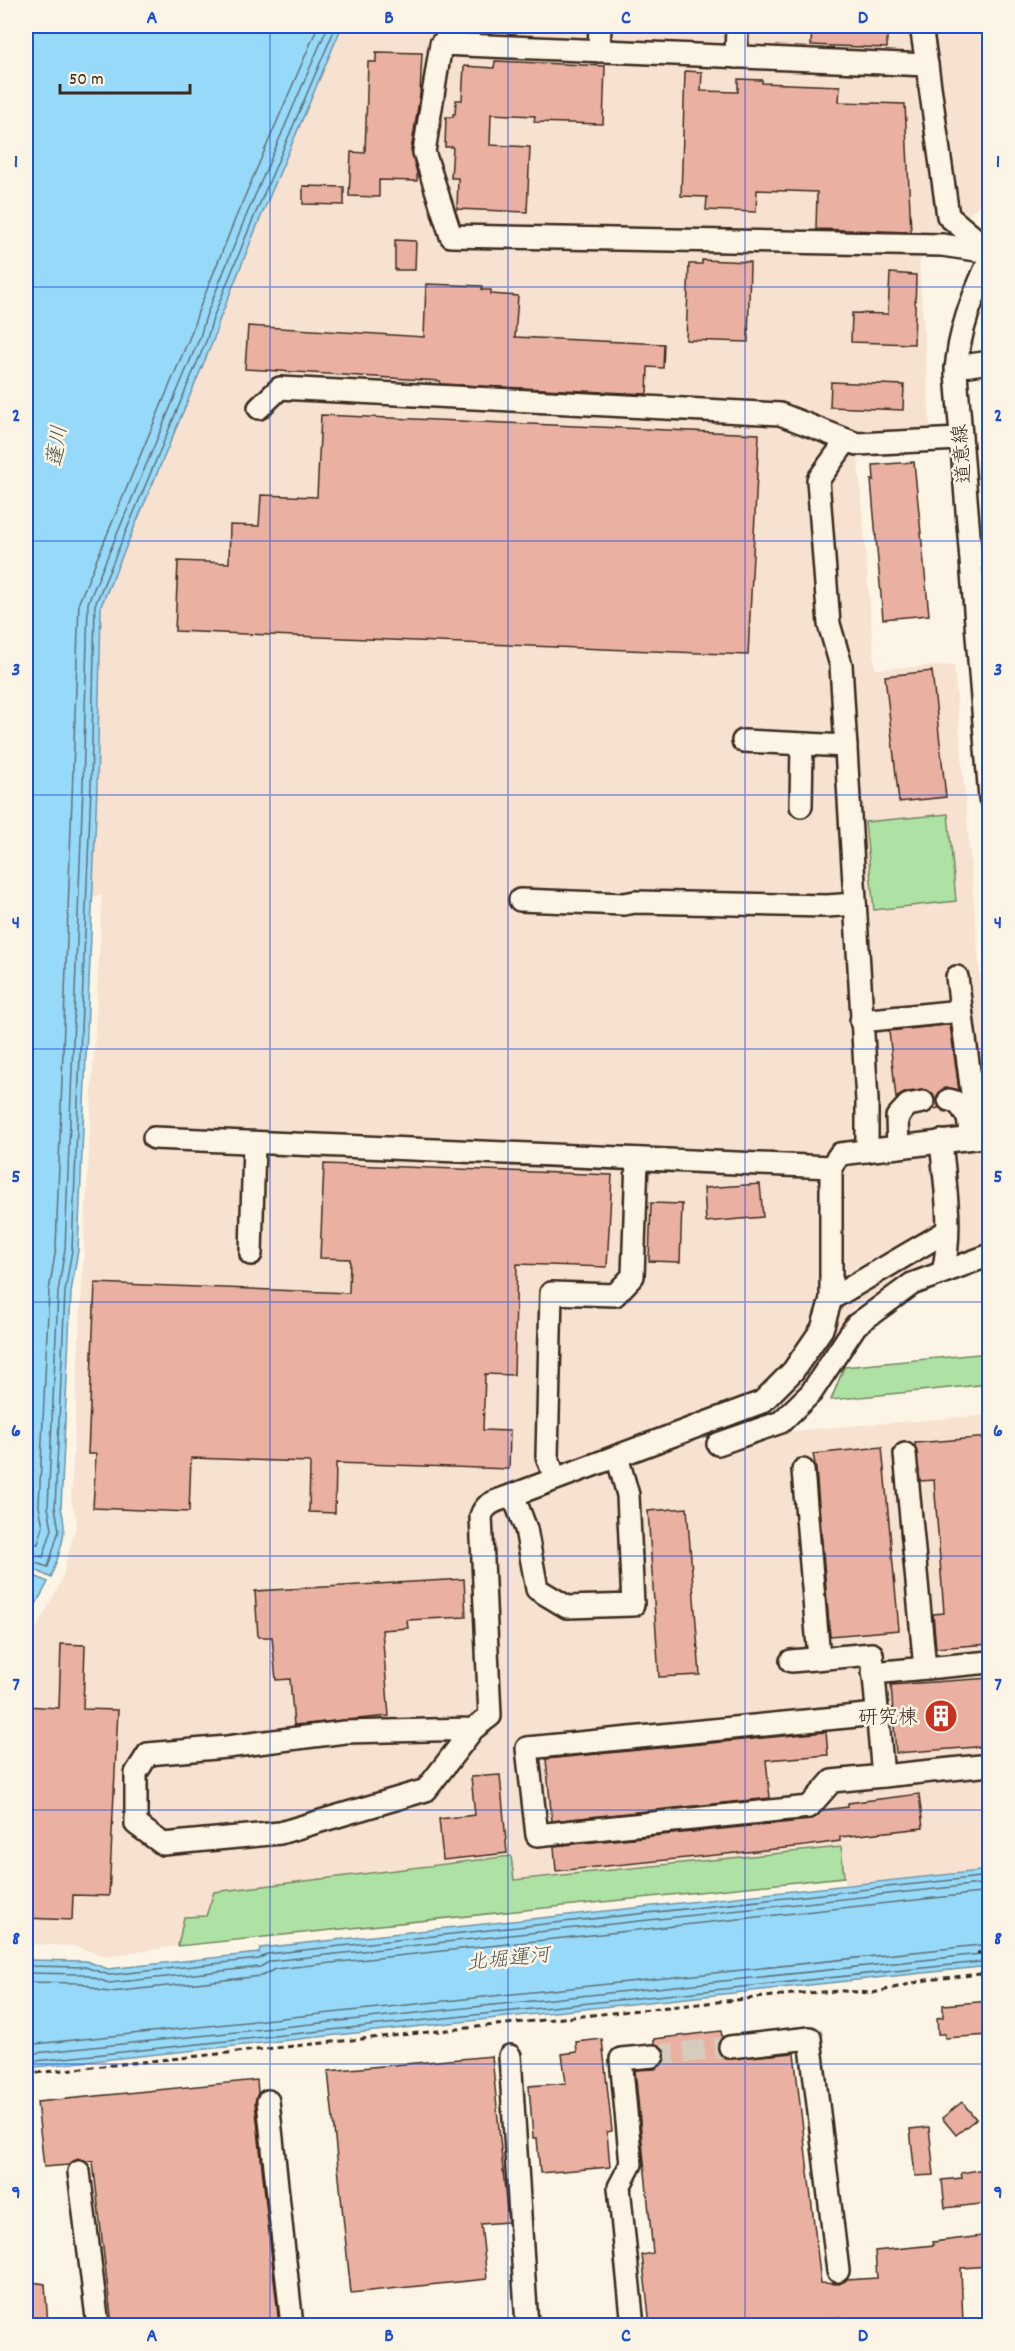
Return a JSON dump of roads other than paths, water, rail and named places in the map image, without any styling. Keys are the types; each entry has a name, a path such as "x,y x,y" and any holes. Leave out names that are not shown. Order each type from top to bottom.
{"street":[{"path":"599,51 600,26"},
{"path":"736,57 737,26"},
{"path":"921,26 948,216 990,252"},
{"path":"927,65 441,44 424,152 451,236 942,244 990,252"},
{"name":"道意線","path":"990,259 969,306 956,367 990,798"},
{"path":"956,367 990,362"},
{"path":"259,408 280,388 780,414 857,444 960,439"},
{"path":"847,440 818,480 829,624 841,665 867,1101 867,1151"},
{"path":"742,741 846,746"},
{"path":"801,806 802,745"},
{"path":"520,900 624,904 634,902 827,906 855,904"},
{"path":"957,977 976,1131"},
{"path":"861,1021 961,1011"},
{"path":"949,1100 962,1107 976,1131"},
{"path":"898,1147 897,1117 908,1105 923,1102"},
{"path":"473,1729 345,1732 227,1747 148,1754 136,1773 136,1824 163,1844 280,1833 426,1790 473,1729 490,1716 481,1516 483,1509 487,1505 513,1495 762,1402 793,1371 822,1329 831,1299 831,1167 840,1154 941,1141 976,1131"},
{"path":"154,1138 831,1167"},
{"path":"941,1141 947,1231 943,1272"},
{"path":"251,1254 254,1143"},
{"path":"555,1479 547,1456 550,1293 615,1295 633,1276 637,1159"},
{"path":"831,1299 947,1231"},
{"path":"718,1444 781,1422 811,1393 856,1325 912,1284 990,1255"},
{"path":"904,1454 925,1668"},
{"path":"513,1495 526,1529 537,1589 567,1606 633,1605 628,1495 617,1456"},
{"path":"803,1470 819,1658"},
{"path":"791,1661 872,1654 883,1776"},
{"path":"873,1673 990,1662"},
{"path":"877,1714 527,1748 537,1835 809,1807 832,1781 990,1765"},
{"path":"730,2047 810,2038 838,2271"},
{"path":"510,2056 527,2325"},
{"path":"633,2325 619,2187 631,2164 621,2059 653,2056"},
{"path":"268,2101 292,2325"},
{"path":"79,2172 98,2325"}],"water":[{"name":"蓬川","path":"26,26 342,26 101,606 97,787 78,1250 71,1292 61,1508 64,1526 62,1543 51,1578 26,1565"},
{"path":"26,1572 48,1582 26,1623"},
{"name":"北堀運河","path":"989,1870 989,1966 26,2068 26,1960 86,1961 108,1969 259,1953 260,1948"}],"tunnel":[{"path":"653,2056 730,2047"}],"place":[{"name":"研究棟","path":"941,1716"}]}
